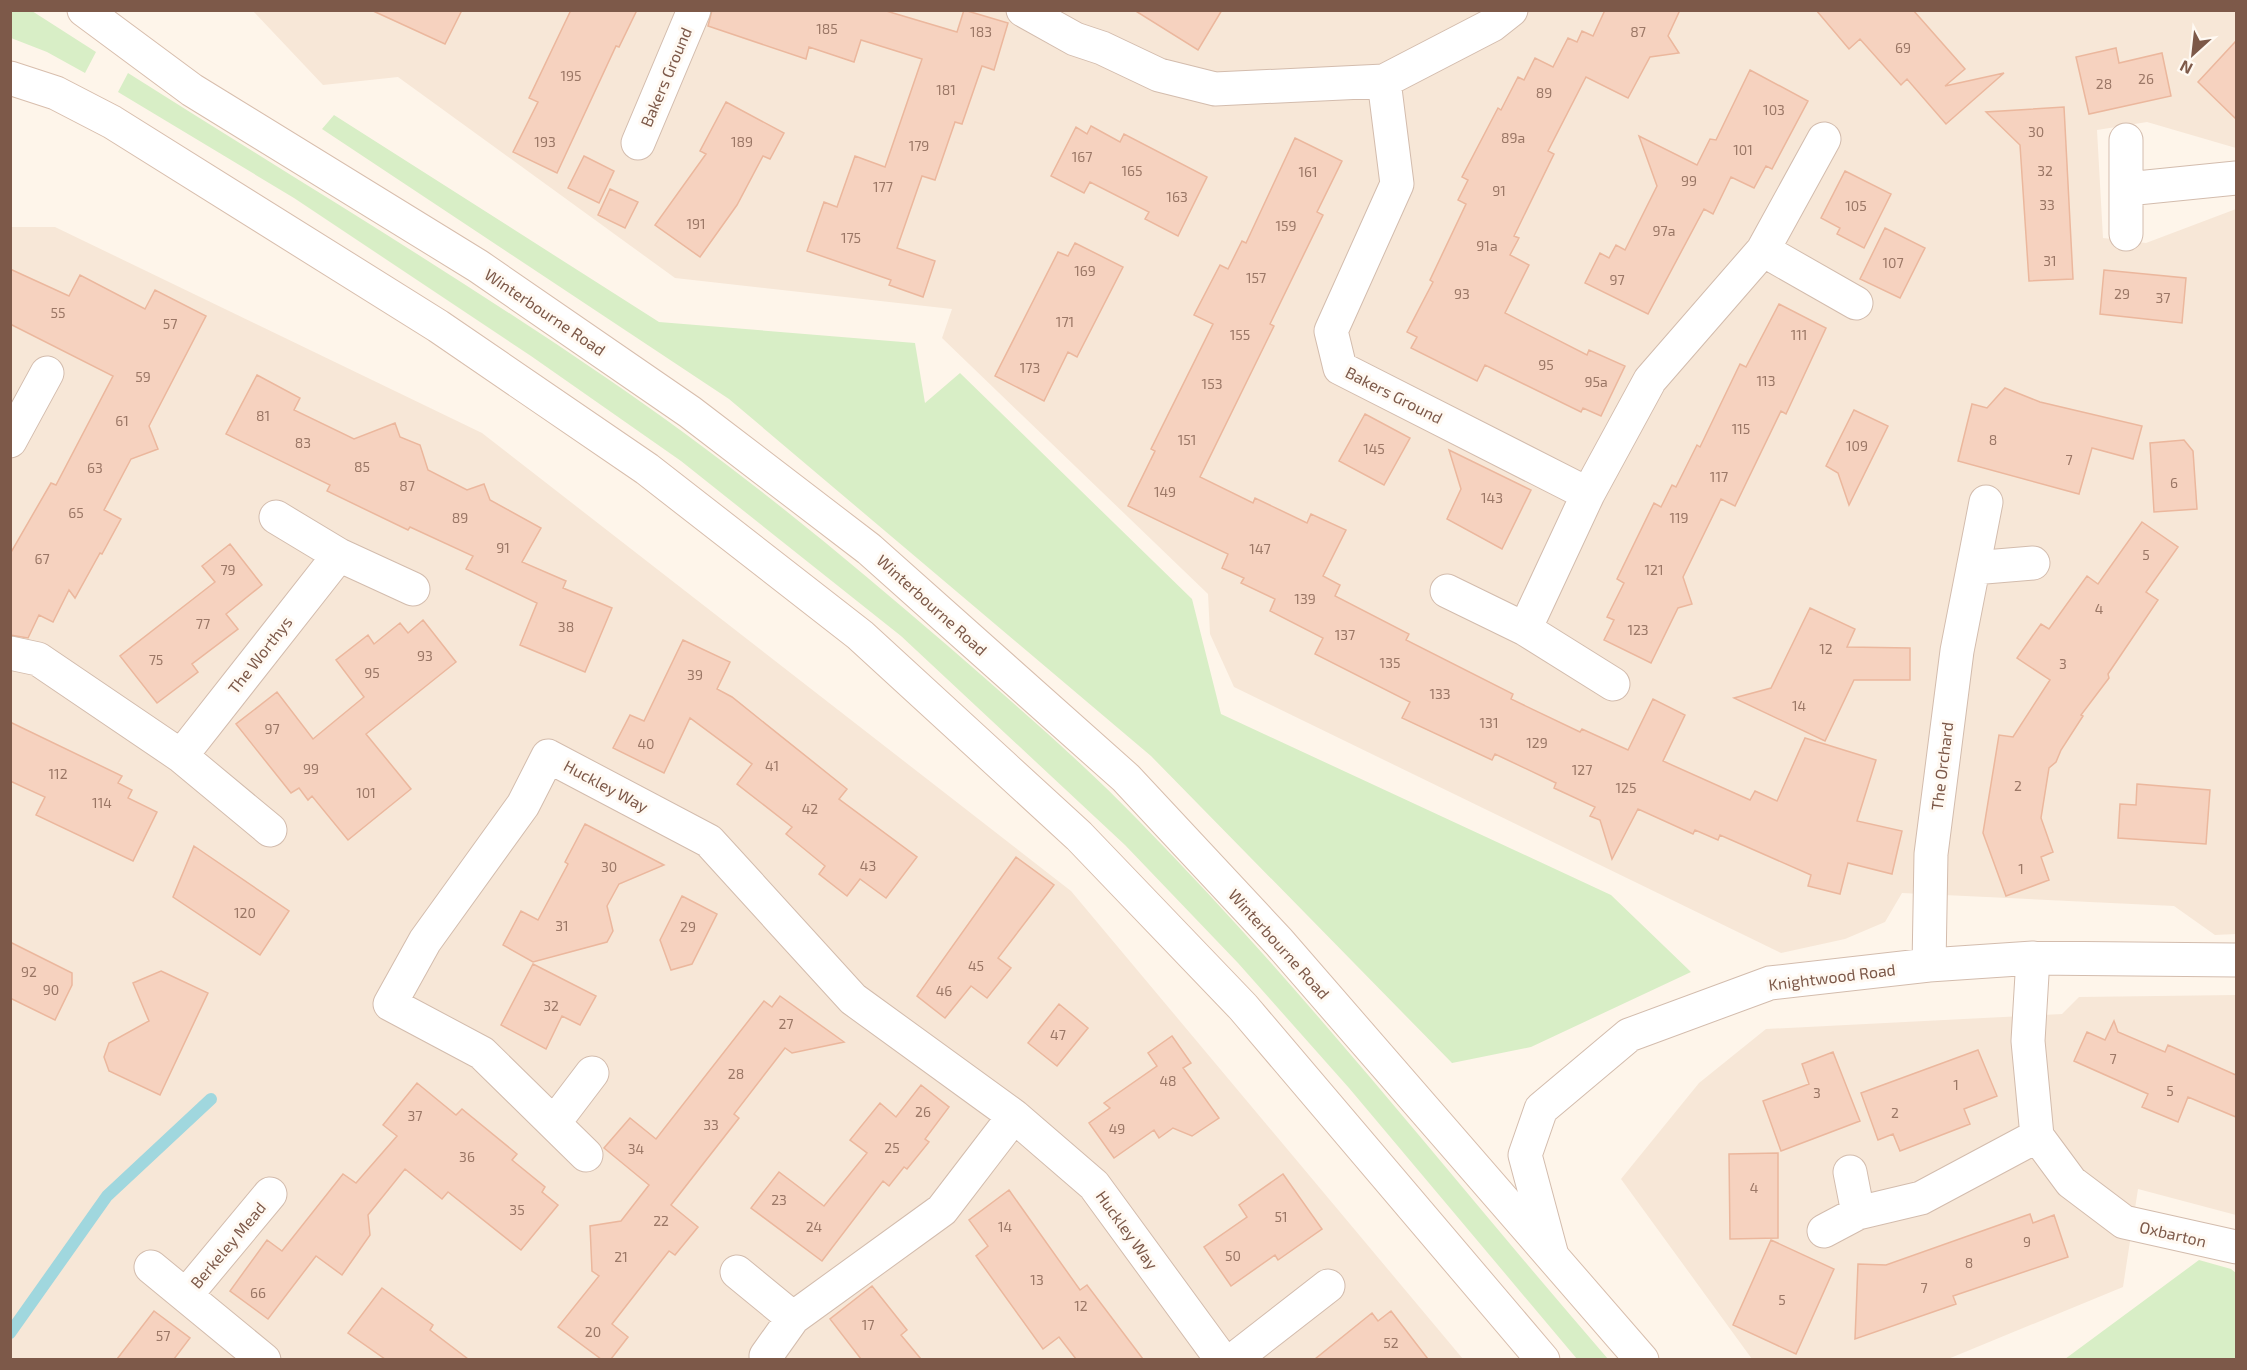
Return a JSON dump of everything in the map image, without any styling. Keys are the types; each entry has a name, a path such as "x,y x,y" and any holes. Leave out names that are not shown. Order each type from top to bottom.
{"street":[{"name":"Winterbourne Road","path":"84,10 192,90 478,266 670,398 869,549 1126,778 1279,942 1642,1359"},
{"name":"Bakers Ground","path":"638,143 694,10"},
{"path":"1023,10 1075,39 1102,48 1159,75 1215,89 1384,81 1492,25 1511,10"},
{"path":"10,78 56,93 112,122 438,326 647,469 860,635 1079,836 1244,1007 1543,1359"},
{"name":"Bakers Ground","path":"1384,81 1397,183 1331,331 1340,368 1588,494"},
{"path":"1525,629 1588,494 1650,380 1763,250 1824,139"},
{"path":"2126,140 2126,234"},
{"path":"2127,189 2236,178"},
{"path":"1763,250 1856,303"},
{"path":"14,424 47,373"},
{"name":"The Orchard","path":"1929,965 1931,854 1957,651 1986,502"},
{"path":"276,517 339,555 413,590"},
{"name":"The Worthys","path":"182,756 339,555"},
{"path":"1973,568 2033,563"},
{"path":"1447,591 1525,629 1613,684"},
{"path":"10,653 38,659 182,756 270,830"},
{"name":"Huckley Way","path":"586,1155 482,1053 390,1004 425,941 523,805 549,756 709,841 853,999 1014,1116 1094,1185 1222,1359"},
{"name":"Knightwood Road","path":"1551,1252 1525,1155 1540,1109 1629,1035 1770,983 1929,965 2033,958 2236,960"},
{"path":"1824,1231 1858,1213 1922,1198 2037,1136 2028,1041 2033,958"},
{"path":"554,1123 592,1073"},
{"path":"766,1356 793,1318 942,1210 1014,1116"},
{"name":"Oxbarton","path":"2037,1136 2071,1182 2124,1222 2236,1247"},
{"path":"1850,1172 1858,1213"},
{"name":"Berkeley Mead","path":"186,1295 270,1194"},
{"name":"Berkeley Mead","path":"151,1267 264,1359"},
{"path":"737,1272 793,1318"},
{"path":"1233,1359 1328,1286"}],"shaded area":[{"path":"253,11 2236,11 2236,148 2147,122 2097,130 2103,238 2146,243 2236,209 2236,934 2215,935 2174,906 1902,893 1885,922 1845,939 1781,953 1234,687 1210,634 1208,594 942,338 952,309 675,278 398,77 323,85"},
{"path":"10,227 55,227 482,433 1071,891 1463,1359 11,1359"},
{"path":"2236,995 2236,1215 2138,1189 2123,1287 1948,1359 1752,1359 1621,1179 1699,1083 1766,1029 2062,1014 2079,997"}],"green space":[{"path":"11,10 32,11 96,52 85,73 47,52 11,38"},
{"path":"128,73 487,299 650,408 781,507 948,646 1093,776 1201,886 1320,1018 1608,1359 1577,1359 1349,1088 1238,963 1125,845 901,636 681,461 531,356 294,198 118,92"},
{"path":"334,115 659,322 915,343 925,403 960,373 1192,599 1221,714 1611,895 1691,972 1531,1047 1452,1063 1151,756 729,399 322,129"},
{"path":"2199,1260 2231,1269 2236,1273 2236,1359 2065,1359"}],"building":[{"path":"371,10 462,10 445,44"},
{"path":"571,10 637,10 619,47 616,46 557,173 513,152 538,102 529,98"},
{"path":"712,10 883,10 957,32 964,10 1008,23 994,70 982,66 962,124 955,122 935,180 922,176 897,248 935,261 923,297 889,285 891,280 807,251 824,202 837,207 855,156 885,167 922,59 861,40 854,62 809,47 806,59 708,26"},
{"path":"1134,10 1222,10 1198,50"},
{"path":"1605,10 1680,10 1668,36 1679,53 1650,57 1628,98 1586,77 1548,151 1554,154 1514,236 1519,238 1510,255 1529,265 1505,313 1587,355 1589,350 1625,366 1601,416 1583,408 1581,412 1485,365 1477,381 1411,348 1417,337 1407,332 1433,282 1430,280 1466,204 1458,200 1468,180 1462,177 1498,108 1501,110 1518,77 1524,80 1535,58 1553,67 1568,38 1577,42 1582,31 1593,36"},
{"path":"1816,10 1913,10 1965,69 1945,86 2004,73 1946,124 1907,79 1901,85 1860,39 1849,49"},
{"path":"2236,41 2236,119 2198,82"},
{"path":"2116,48 2119,63 2162,53 2171,96 2089,114 2076,57"},
{"path":"1750,70 1808,101 1772,169 1766,166 1754,188 1731,177 1713,214 1704,209 1648,314 1585,283 1600,253 1609,258 1616,245 1625,250 1657,186 1639,136 1697,165 1710,139 1716,140"},
{"path":"726,102 784,133 770,159 763,156 737,205 700,257 655,225 706,154 700,151"},
{"path":"2064,107 2073,279 2029,281 2020,145 1986,112"},
{"path":"1091,126 1120,142 1124,134 1207,177 1178,236 1145,219 1149,212 1090,182 1084,193 1051,176 1076,127 1087,134"},
{"path":"1295,138 1342,161 1317,212 1323,215 1270,324 1274,326 1200,477 1253,503 1255,498 1307,523 1311,514 1346,530 1323,576 1340,585 1335,596 1409,634 1406,640 1513,694 1511,699 1580,732 1582,729 1628,750 1653,699 1685,715 1663,761 1750,800 1755,791 1777,801 1805,738 1876,760 1857,821 1902,831 1892,874 1848,863 1840,894 1808,886 1811,875 1720,835 1718,840 1695,830 1693,834 1638,809 1612,859 1600,820 1590,816 1595,807 1554,788 1556,783 1495,754 1492,760 1402,718 1410,702 1315,654 1323,638 1270,611 1275,599 1241,583 1244,578 1222,568 1228,554 1128,506 1155,451 1151,449 1213,324 1194,315 1220,265 1228,269 1242,241 1246,243"},
{"path":"584,156 614,171 599,203 568,188"},
{"path":"1845,171 1891,194 1864,248 1837,234 1840,228 1821,218"},
{"path":"610,189 638,202 625,228 598,215"},
{"path":"1885,228 1925,248 1900,298 1860,279"},
{"path":"1075,243 1123,267 1077,357 1068,352 1044,401 995,376 1058,252 1068,256"},
{"path":"10,269 69,296 80,275 145,309 155,290 206,316 149,426 158,449 131,459 104,510 121,519 102,554 100,553 75,598 69,590 53,622 39,615 28,638 10,635 10,554 51,483 56,485 113,376 10,324"},
{"path":"2104,270 2186,278 2182,323 2100,314"},
{"path":"1779,304 1826,328 1786,414 1781,411 1735,506 1721,499 1683,577 1692,604 1678,608 1651,663 1604,640 1614,620 1607,617 1624,583 1617,579 1654,503 1661,507 1672,485 1676,487 1697,445 1700,447 1740,364 1746,367"},
{"path":"257,375 300,398 294,410 354,439 395,423 400,437 420,445 428,470 467,490 484,484 490,500 541,528 522,562 566,581 563,588 612,608 585,672 520,645 537,603 466,569 473,556 410,527 408,530 327,491 330,485 226,434"},
{"path":"2005,388 2040,402 2142,426 2133,459 2092,448 2079,494 1958,461 1972,404 1987,408"},
{"path":"1854,410 1888,426 1849,505 1838,473 1826,466"},
{"path":"1365,414 1410,438 1384,485 1339,461"},
{"path":"2184,440 2193,451 2197,509 2154,512 2150,443"},
{"path":"1449,450 1531,490 1502,549 1447,519 1461,489"},
{"path":"2142,522 2178,547 2146,592 2158,600 2108,674 2109,678 2081,715 2083,716 2056,762 2049,768 2041,818 2053,852 2041,857 2049,880 2006,896 1983,833 1999,735 2013,737 2050,680 2017,658 2041,624 2049,629 2087,576 2098,584"},
{"path":"230,544 262,585 226,614 238,629 192,664 198,672 157,703 120,656 215,582 202,566"},
{"path":"1810,608 1855,629 1847,647 1910,648 1910,680 1854,680 1825,741 1734,698 1771,688"},
{"path":"423,620 456,662 366,734 411,789 348,840 312,796 308,800 299,788 291,793 236,724 277,692 313,739 364,697 336,660 368,635 374,644 400,623 408,633"},
{"path":"683,640 730,662 717,689 732,697 847,789 839,799 917,857 886,898 860,879 847,896 819,874 825,866 786,834 792,827 737,784 752,764 690,718 664,773 613,748 630,715 644,721"},
{"path":"10,722 122,776 118,783 132,790 128,798 157,812 133,861 36,815 45,797 10,781"},
{"path":"2137,784 2210,790 2206,844 2118,838 2120,804 2136,805"},
{"path":"585,824 664,865 619,884 607,906 613,931 607,942 533,962 503,945 521,911 538,920 568,864 565,862"},
{"path":"194,846 289,911 260,955 173,897"},
{"path":"1016,857 1054,885 998,958 1011,968 987,998 971,986 945,1018 917,996"},
{"path":"682,896 717,914 692,964 671,970 660,940"},
{"path":"10,942 72,973 72,985 55,1020 10,998"},
{"path":"533,964 596,996 580,1025 562,1016 546,1049 501,1025"},
{"path":"161,971 208,993 160,1095 109,1071 104,1057 109,1043 149,1021 133,983"},
{"path":"780,996 844,1042 792,1053 785,1048 734,1114 739,1118 671,1205 698,1227 675,1255 669,1251 612,1324 628,1337 611,1359 601,1359 558,1327 599,1276 592,1271 590,1226 621,1221 649,1185 604,1148 630,1118 656,1139 764,1001 772,1007"},
{"path":"1059,1004 1088,1028 1057,1066 1028,1043"},
{"path":"2114,1021 2118,1032 2165,1052 2168,1045 2236,1075 2236,1117 2188,1097 2178,1122 2142,1107 2148,1094 2074,1061 2087,1032 2105,1040"},
{"path":"1172,1036 1191,1063 1183,1068 1219,1118 1192,1136 1173,1128 1159,1138 1154,1130 1114,1158 1089,1123 1110,1108 1104,1103 1157,1066 1148,1053"},
{"path":"1978,1050 1997,1096 1964,1109 1970,1124 1900,1151 1893,1134 1878,1140 1861,1093"},
{"path":"1833,1052 1860,1121 1781,1151 1763,1101 1809,1084 1802,1064"},
{"path":"417,1083 456,1115 462,1109 517,1154 512,1160 545,1187 542,1192 558,1205 521,1250 448,1192 442,1199 405,1169 368,1215 370,1235 342,1275 316,1256 268,1319 230,1291 267,1240 282,1251 343,1174 356,1183 397,1136 383,1125"},
{"path":"921,1085 949,1107 925,1139 929,1142 907,1169 904,1167 889,1186 883,1181 822,1261 751,1208 779,1172 824,1206 867,1153 850,1140 880,1103 896,1117"},
{"path":"1778,1153 1778,1238 1730,1239 1729,1154"},
{"path":"1283,1174 1322,1229 1278,1260 1275,1255 1231,1286 1204,1247 1247,1217 1239,1205"},
{"path":"1009,1190 1080,1290 1087,1285 1143,1359 1076,1359 1059,1337 1043,1349 976,1256 988,1246 969,1220"},
{"path":"2030,1214 2033,1223 2054,1215 2068,1257 1953,1296 1956,1304 1855,1339 1858,1264 1886,1265"},
{"path":"1771,1240 1834,1269 1796,1354 1733,1325"},
{"path":"872,1286 907,1330 901,1335 921,1359 861,1359 830,1319"},
{"path":"382,1288 433,1325 430,1330 468,1359 385,1359 348,1333"},
{"path":"154,1311 190,1338 174,1359 117,1359"},
{"path":"1391,1311 1428,1359 1315,1359 1372,1313 1378,1321"}],"waterway":[{"path":"10,1333 107,1196 211,1099"}]}
